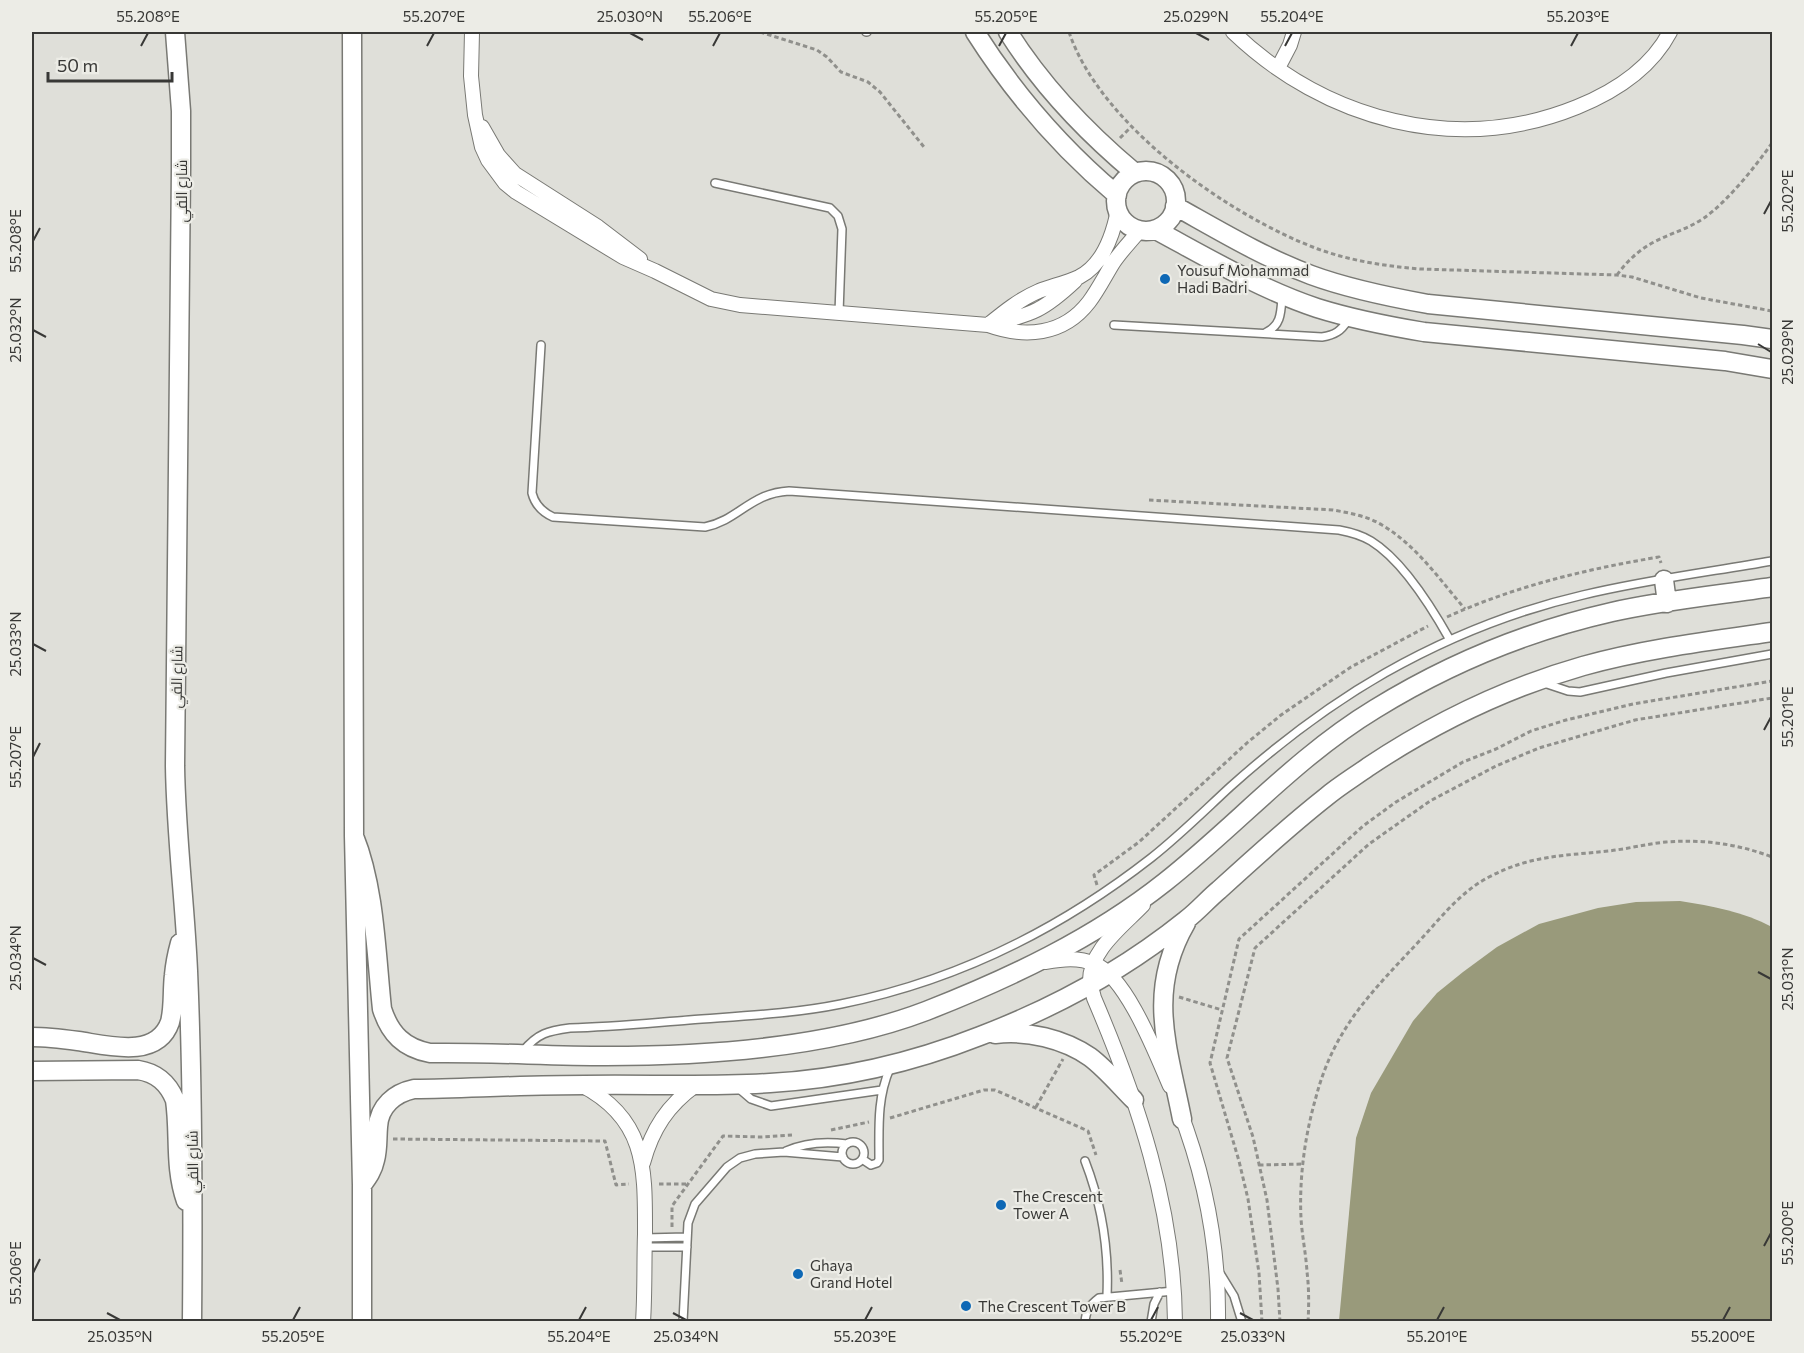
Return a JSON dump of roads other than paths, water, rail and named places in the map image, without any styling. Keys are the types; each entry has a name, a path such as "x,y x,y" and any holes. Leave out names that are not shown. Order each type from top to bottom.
{"street":[{"name":"شارع الفي","path":"175,32 181,111 175,766 189,1009 192,1322"},
{"path":"181,111 186,32"},
{"path":"352,32 354,836 362,1185 362,1322"},
{"path":"472,32 471,76 475,115 482,147 488,160 506,183 516,192 607,248 698,294 725,303 988,325 1018,333 1046,331 1070,320 1087,304 1119,255 1148,230 1169,220 1175,206 1174,190 1164,178 1150,172 1135,173 1123,182 1111,236 1102,256 1088,272 1023,299 988,325"},
{"path":"975,32 1037,118 1117,203 1126,223 1148,230 1282,294 1349,317 1424,332 1725,361 1773,369"},
{"path":"1008,32 1036,72 1066,108 1135,173"},
{"path":"1233,32 1261,57 1324,96 1349,108 1375,117 1428,128 1455,130 1483,129 1562,113 1612,90 1633,75 1652,58 1670,32"},
{"path":"1278,68 1294,32"},
{"path":"1175,206 1239,243 1312,276 1389,297 1428,304 1773,339"},
{"path":"988,325 1029,314 1052,302 1078,277"},
{"path":"1052,302 1070,320"},
{"path":"1664,580 1666,603"},
{"path":"354,836 368,883 382,1009 391,1030 408,1046 430,1053 606,1056 683,1054 755,1048 833,1037 924,1011 1071,945 1163,884 1207,847 1288,772 1321,746 1372,710 1465,660 1514,640 1615,612 1773,587"},
{"path":"362,1185 376,1159 378,1124 381,1114 393,1097 414,1089 581,1085 735,1085 814,1079 891,1064 978,1037 1016,1021 1110,974 1140,954 1190,917 1328,795 1385,756 1442,722 1502,694 1583,666 1627,656 1773,632"},
{"path":"1163,884 1104,946 1094,963 1090,984 1134,1100 1162,1199 1169,1241 1167,1292 1175,1322"},
{"path":"1190,917 1171,954 1165,975 1162,1014 1182,1119 1211,1229 1216,1267 1218,1322"},
{"path":"32,1037 127,1048 147,1044 160,1037 171,1019 174,975 185,927"},
{"path":"1035,963 1068,958 1079,959 1094,963 1110,974 1134,1010 1157,1057 1182,1119"},
{"path":"978,1037 999,1034 1041,1036 1077,1049 1092,1059 1134,1100"},
{"path":"32,1071 138,1070 160,1078 172,1092 175,1100 179,1177 192,1214"},
{"path":"581,1085 607,1100 622,1117 634,1136 643,1165 645,1184 644,1322"},
{"path":"643,1165 653,1134 661,1119 676,1100 696,1085"}],"lane":[{"path":"715,183 830,208 838,216 842,229 838,313"},
{"path":"1265,333 1276,327 1279,322 1282,294"},
{"path":"1114,324 1322,337 1330,336 1341,330 1349,317"},
{"path":"541,345 532,494 538,507 553,517 705,527 726,520 766,495 789,491 1339,530 1358,535 1379,547 1426,600 1450,640"},
{"path":"520,1054 534,1038 557,1030 768,1014 827,1007 908,988 976,964 1040,932 1101,895 1154,856 1257,764 1319,716 1386,673 1450,640 1500,620 1581,595 1773,561"},
{"path":"1539,681 1557,688 1580,692 1665,673 1773,654"},
{"path":"862,1159 871,1165 879,1160 878,1120 882,1090 891,1064"},
{"path":"735,1085 751,1100 771,1106 882,1090"},
{"path":"683,1322 688,1223 695,1204 733,1162 747,1156 784,1152 843,1157 854,1164 862,1159 864,1154 861,1145 856,1143 820,1142 801,1145 784,1152"},
{"path":"843,1157 844,1147 847,1144"},
{"path":"1085,1161 1102,1217 1107,1257 1107,1296"},
{"path":"644,1243 687,1237"},
{"path":"644,1243 687,1247"},
{"path":"1216,1267 1226,1280 1242,1322"},
{"path":"1085,1322 1087,1310 1099,1298 1167,1292"},
{"path":"1151,1322 1154,1304 1167,1292"}],"place":[{"name":"Yousuf Mohammad Hadi Badri","path":"1165,279"},
{"name":"The Crescent Tower A","path":"1001,1205"},
{"name":"Ghaya Grand Hotel","path":"798,1274"},
{"name":"The Crescent Tower B","path":"966,1306"}]}
